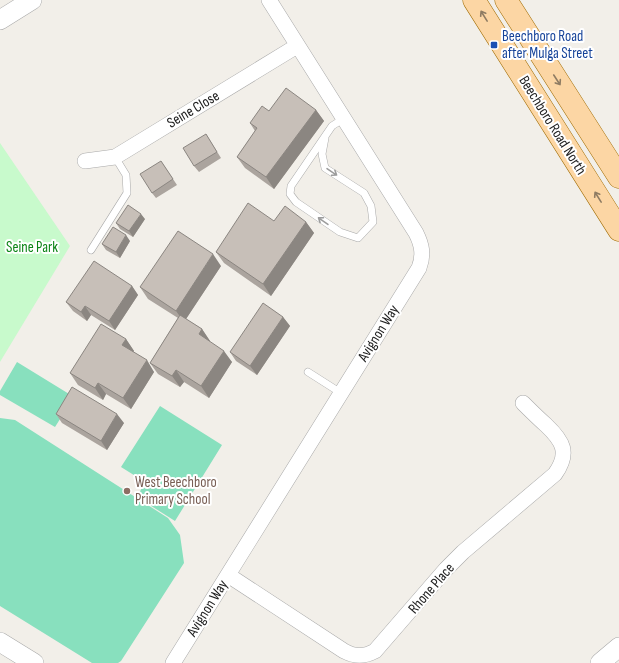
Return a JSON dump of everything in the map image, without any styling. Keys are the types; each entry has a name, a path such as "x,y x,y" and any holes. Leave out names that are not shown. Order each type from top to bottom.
{"main road":[{"name":"Beechboro Road North","path":"474,0 619,230"},
{"name":"Beechboro Road North","path":"506,0 619,177"},
{"path":"499,40 504,31 506,0"}],"street":[{"path":"0,20 32,0"},
{"name":"Avignon Way","path":"173,663 419,268 422,255 420,241 416,233 269,0"},
{"name":"Seine Close","path":"85,161 115,157 297,46"},
{"name":"Rhone Place","path":"228,575 344,652 359,656 367,655 375,651 446,569 473,542 555,474 561,466 563,452 559,440 523,403"},
{"path":"0,642 34,663"},
{"path":"600,663 619,648"}],"lane":[{"path":"325,138 322,154 325,168 364,193 371,206 373,222 358,238 340,232 296,202 290,194 291,186 332,126 343,119"},
{"path":"91,250 127,193 126,175 115,157"},
{"path":"308,372 341,393"}],"green space":[{"name":"Seine Park","path":"0,143 70,246 0,362"},
{"path":"17,362 74,397 55,427 0,395 0,391"},
{"path":"160,406 222,445 175,521 137,497 145,482 121,467"},
{"path":"0,418 15,420 168,518 180,535 184,563 121,661 118,663 92,663 0,606"}],"building":[{"path":"286,88 316,110 266,177 237,157 257,128 250,123 262,106 269,111"},
{"path":"206,134 217,152 194,166 183,148"},
{"path":"161,161 173,179 152,193 140,174"},
{"path":"248,203 274,221 285,206 306,222 263,284 216,252"},
{"path":"128,205 141,214 129,231 116,223"},
{"path":"113,227 126,235 116,252 102,244"},
{"path":"178,231 213,254 176,311 140,287"},
{"path":"94,261 132,286 109,321 85,306 81,312 66,302"},
{"path":"263,303 283,317 250,366 230,352"},
{"path":"180,315 202,329 199,334 224,351 201,386 176,370 172,376 150,363"},
{"path":"101,324 126,339 122,345 147,360 123,398 98,383 95,388 70,373"},
{"path":"72,387 117,414 101,441 56,414"}],"place":[{"name":"Beechboro Road after Mulga Street","path":"494,45"},
{"name":"West Beechboro Primary School","path":"127,491"}]}
